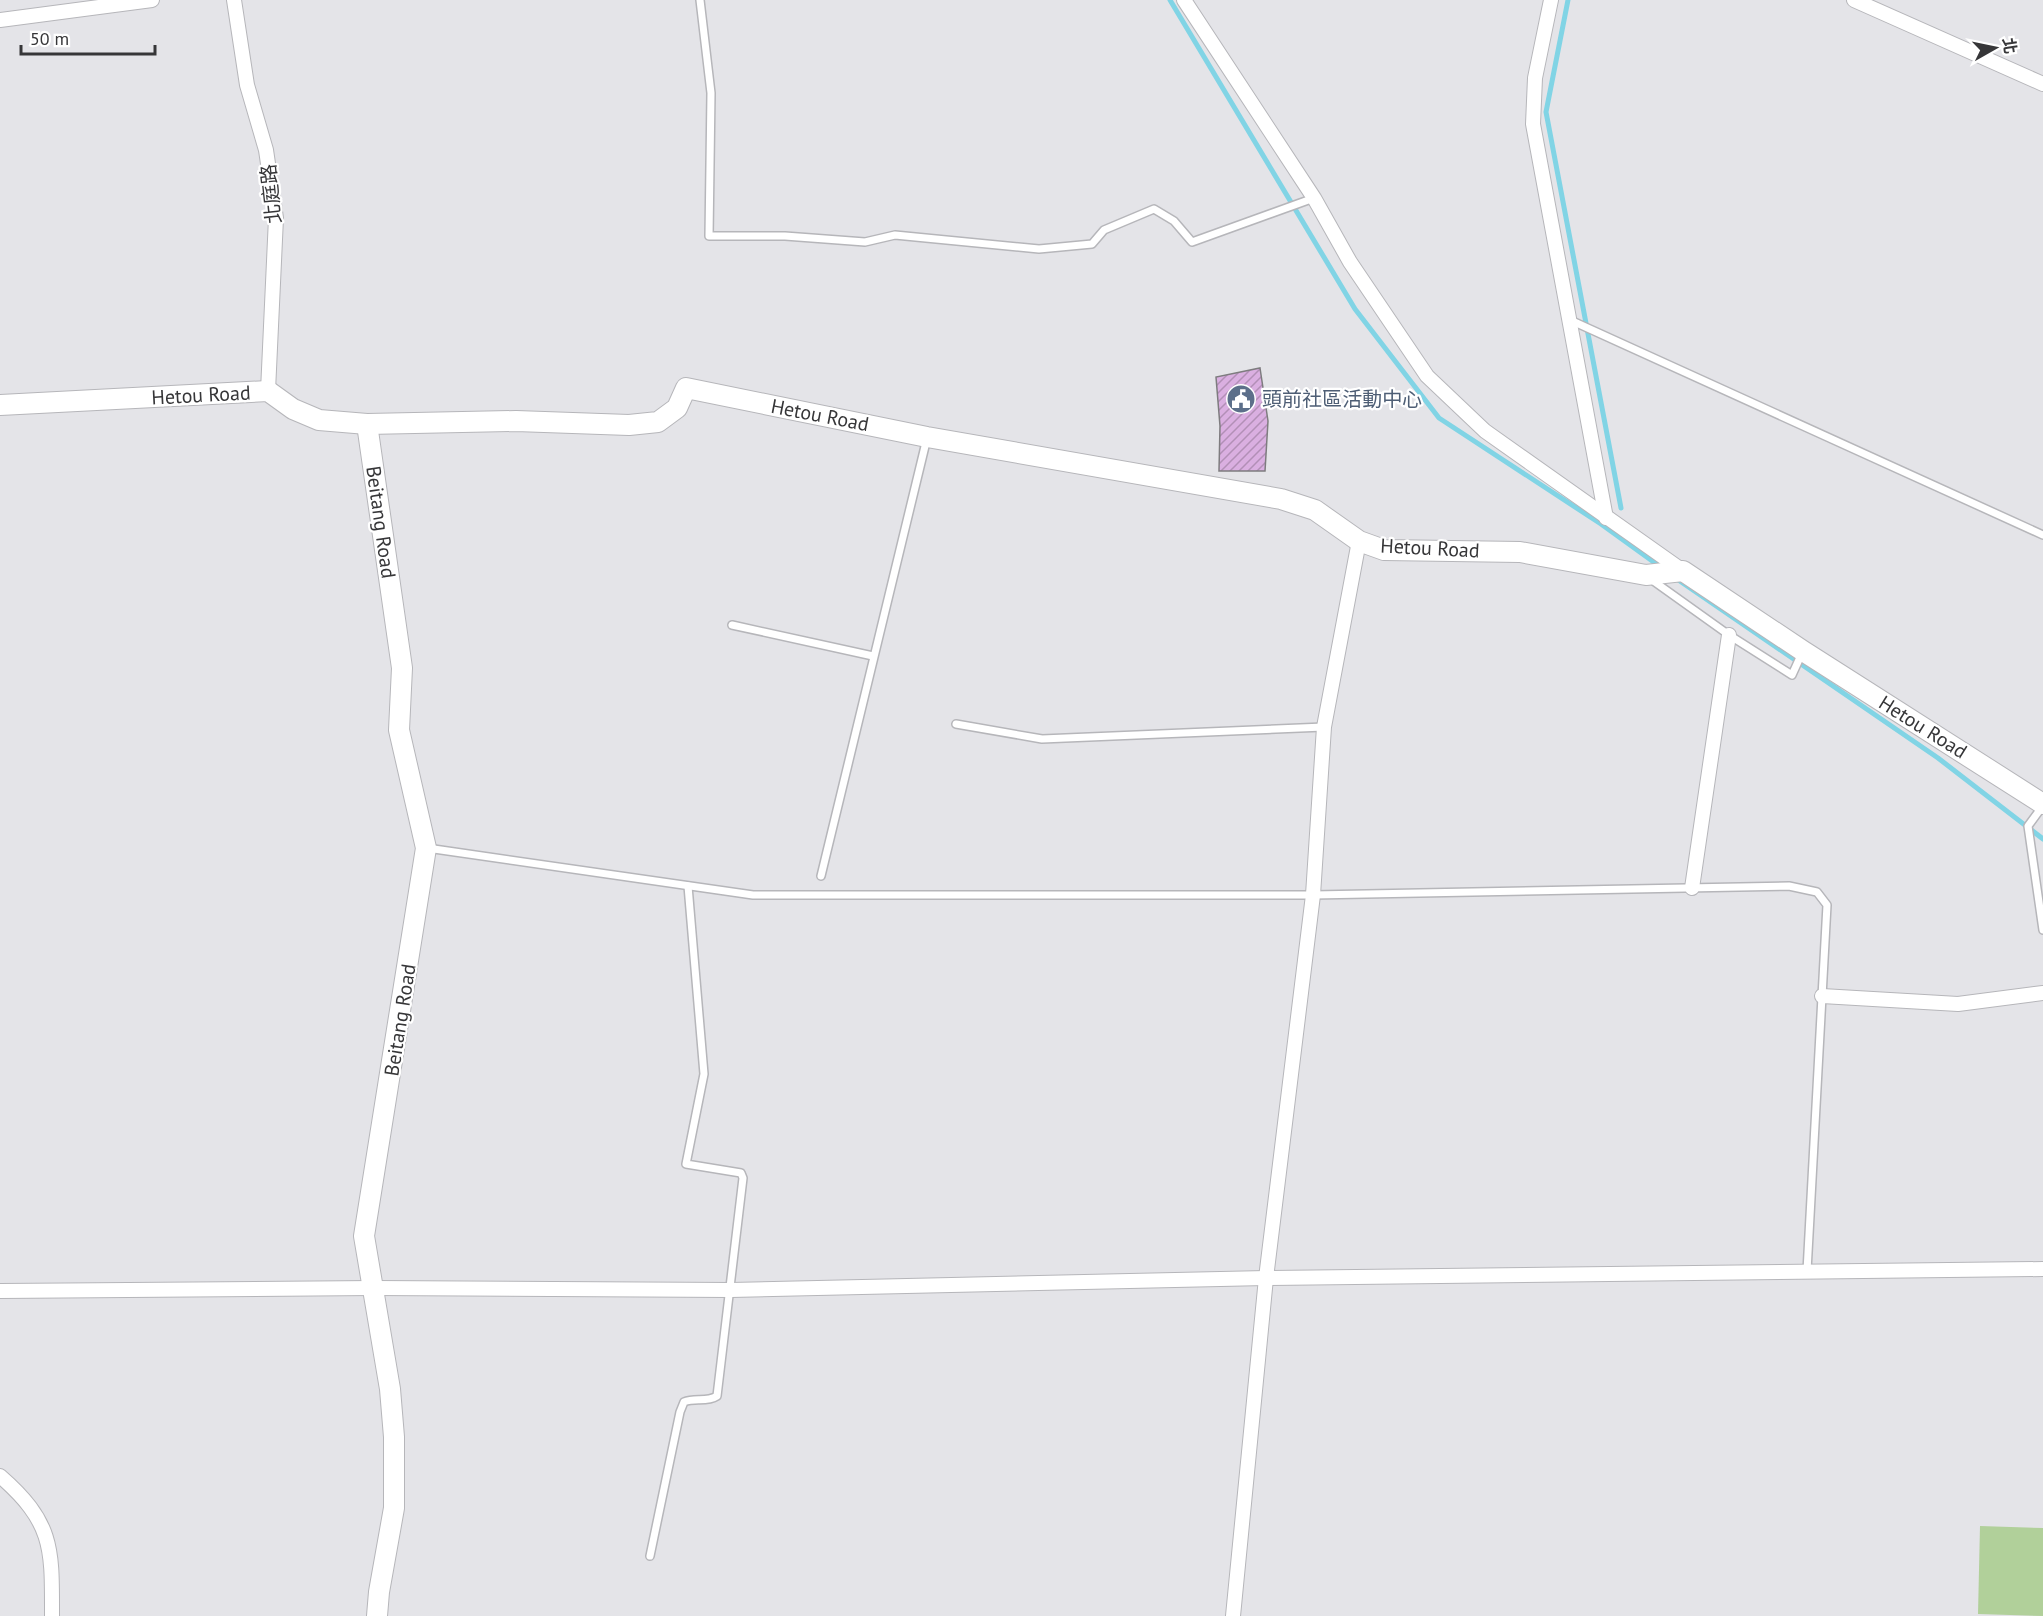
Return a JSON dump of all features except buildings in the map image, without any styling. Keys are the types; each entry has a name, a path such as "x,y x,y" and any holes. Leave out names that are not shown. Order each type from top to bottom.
{"street":[{"path":"0,20 152,0"},
{"name":"北庭路","path":"234,0 247,85 266,150 276,218 268,391"},
{"path":"1184,0 1314,198 1350,262 1427,376 1485,431 1683,571"},
{"path":"1551,0 1535,78 1533,124 1606,518"},
{"path":"1854,0 2043,84"},
{"name":"Hetou Road","path":"0,405 268,391 293,409 319,420 367,424 516,421 629,424 658,422 677,408 686,388 927,437 1281,499 1314,510 1359,541 1383,550 1520,552 1646,575 1683,571 1803,651 2043,804"},
{"name":"Beitang Road","path":"367,424 402,668 399,730 426,848 364,1236 374,1288 394,1437 394,1508 377,1616"},
{"path":"1233,1616 1266,1278 1314,895 1323,727 1359,541"},
{"path":"1692,888 1729,635"},
{"path":"1822,996 1958,1004 2043,993"},
{"path":"0,1291 374,1288 731,1290 1266,1278 2043,1269"},
{"path":"0,1476 28,1504 39,1520 52,1552 52,1616"}],"lane":[{"path":"700,0 711,93 709,236 785,236 866,242 895,235 1040,249 1092,244 1104,230 1154,209 1174,220 1192,242 1314,198"},
{"path":"1568,318 2043,535"},
{"path":"821,876 927,437"},
{"name":"Hetou Road","path":"1646,575 1729,635 1792,675 1803,651"},
{"path":"732,625 873,656"},
{"path":"956,724 1042,739 1323,727"},
{"path":"2043,804 2028,826 2043,930"},
{"path":"426,848 753,895 1314,895 1789,886 1817,892 1827,905 1807,1271"},
{"path":"650,1556 684,1402 692,1398 705,1400 717,1396 743,1178 741,1173 686,1164 704,1074 688,886"}],"green space":[{"path":"1980,1526 2043,1528 2043,1616 1978,1614"}],"waterway":[{"path":"1170,0 1355,309 1439,418 1601,524 1662,568"},
{"path":"1568,0 1546,112 1621,508"},
{"path":"1674,577 1938,758 2043,839"}],"place":[{"name":"頭前社區活動中心","path":"1241,399"}]}
